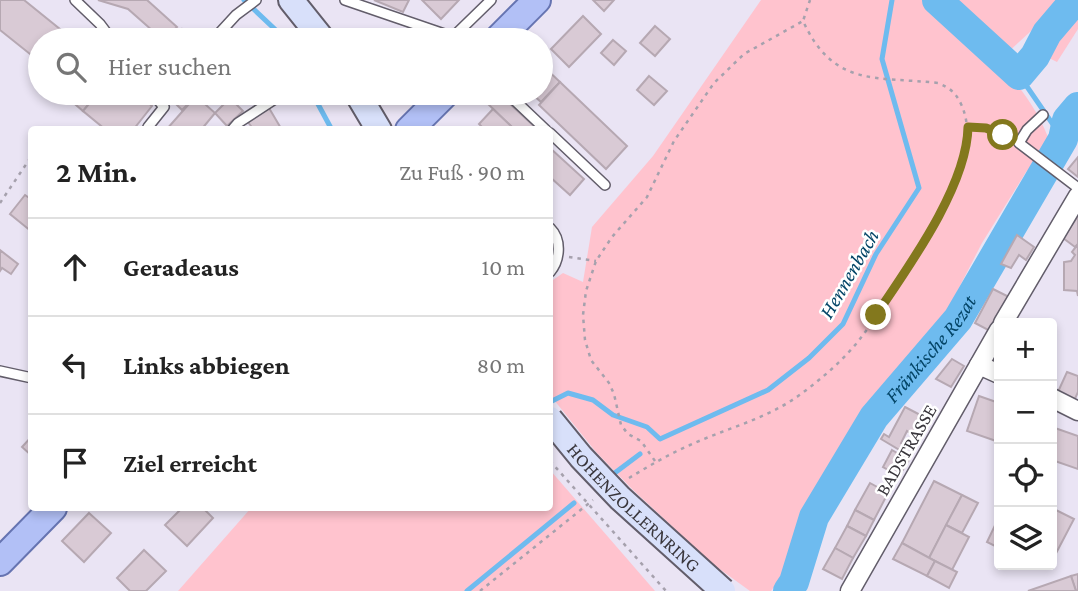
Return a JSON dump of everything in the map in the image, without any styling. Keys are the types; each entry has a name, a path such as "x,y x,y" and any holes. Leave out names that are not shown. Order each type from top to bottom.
{"main road":[{"path":"509,28 537,0"},
{"path":"295,1 314,28"},
{"path":"364,105 377,126"},
{"path":"414,126 434,105"},
{"name":"HOHENZOLLERNRING","path":"553,423 620,498 723,591"},
{"path":"0,562 50,511"}],"street":[{"path":"1006,318 1078,196"},
{"name":"BADSTRASSE","path":"850,591 994,339"},
{"path":"979,365 994,372"},
{"path":"1057,400 1078,411"}],"lane":[{"path":"75,0 103,28"},
{"path":"224,28 256,0"},
{"path":"345,0 427,28"},
{"path":"462,28 491,0"},
{"path":"149,126 164,107 162,105"},
{"path":"235,126 265,105"},
{"path":"520,105 543,126"},
{"path":"1043,115 1027,130 1019,143 1078,188"},
{"path":"553,136 605,185"},
{"path":"553,231 559,255 553,266"},
{"path":"0,371 28,377"}],"path":[{"path":"803,21 821,52 834,65 847,71 879,77 947,86 957,94 968,127 960,171 930,230 867,329 840,361 820,379 775,410 689,445 656,462 641,441 628,434 621,425 609,383 591,360 585,340 583,315 586,290 596,261 612,237 647,197 674,141 714,82 744,54 803,21 810,0"},
{"path":"968,127 986,128 1019,143"},
{"path":"0,203 28,161"},
{"path":"559,255 596,261"},
{"path":"553,464 666,591"},
{"path":"480,591 588,503"}],"shaded area":[{"path":"761,0 1065,0 996,63 1029,101 1051,145 1026,172 982,243 946,313 858,421 803,520 783,575 771,591 750,591 714,565 596,452 553,399 553,280 563,273 583,282 592,227 653,156"},
{"path":"1078,8 1078,29 1057,62 1043,55"},
{"path":"553,473 655,591 178,591 248,511 553,511"}],"building":[{"path":"0,0 24,0 59,28 28,28 28,52 0,30"},
{"path":"98,0 147,0 177,27 149,28 128,9"},
{"path":"374,0 409,0 403,12"},
{"path":"422,0 459,0 441,19"},
{"path":"593,0 614,0 604,11"},
{"path":"583,16 601,34 569,67 553,51 553,47"},
{"path":"655,26 670,39 655,56 640,43"},
{"path":"613,40 626,51 614,65 601,53"},
{"path":"553,75 560,82 553,89"},
{"path":"649,76 667,91 654,105 637,90"},
{"path":"560,82 627,146 606,169 539,105 553,105 553,90"},
{"path":"76,105 88,105 83,111"},
{"path":"88,105 152,106 136,126 101,126 83,111"},
{"path":"188,105 206,105 215,113 204,126 170,126"},
{"path":"223,105 237,105 243,111 227,126 215,113"},
{"path":"489,105 511,105 534,126 511,126"},
{"path":"269,108 280,126 251,126 247,121"},
{"path":"493,109 511,126 481,126 479,124"},
{"path":"553,151 584,179 570,195 553,180"},
{"path":"1078,157 1078,177 1068,169"},
{"path":"25,195 28,197 28,229 10,214"},
{"path":"1078,216 1078,244 1075,247 1063,238"},
{"path":"1017,235 1034,247 1026,260 1019,255 1011,268 1001,264"},
{"path":"1078,244 1078,296 1077,291 1064,290 1064,262 1071,261 1075,255 1072,252"},
{"path":"0,250 18,264 11,274 2,268 0,271"},
{"path":"993,289 1009,297 997,318 994,318 990,331 975,323"},
{"path":"952,359 964,366 951,387 936,379"},
{"path":"1067,372 1078,376 1078,392 1074,401 1057,394"},
{"path":"979,396 994,401 994,440 967,431"},
{"path":"905,407 928,419 918,438 907,431 901,443 906,446 903,452 881,439 884,434 889,437"},
{"path":"1057,429 1078,436 1078,469 1057,462"},
{"path":"28,440 28,452 22,447"},
{"path":"892,450 909,460 899,476 883,467"},
{"path":"934,481 962,495 929,558 902,543"},
{"path":"870,483 888,493 874,520 855,510"},
{"path":"962,495 978,503 962,533 946,525"},
{"path":"855,510 874,520 866,536 847,526"},
{"path":"1057,510 1074,519 1057,551"},
{"path":"179,511 206,511 213,518 187,546 165,525"},
{"path":"89,513 111,533 84,562 62,541"},
{"path":"946,525 969,537 952,570 929,558"},
{"path":"847,526 866,536 853,558 835,548"},
{"path":"994,527 994,546 987,542"},
{"path":"902,543 935,561 927,576 893,559"},
{"path":"835,548 853,558 842,579 823,569"},
{"path":"144,550 166,571 146,591 130,591 117,578"},
{"path":"935,561 957,572 949,588 927,576"},
{"path":"1078,574 1078,591 1076,591 1071,576"},
{"path":"1071,576 1076,591 1028,591"}],"waterway":[{"name":"Hennenbach","path":"244,0 274,28"},
{"name":"Hennenbach","path":"553,400 568,393 593,400 613,415 647,427 660,439 768,390 809,358 843,324 876,254 919,188 882,59 892,0"},
{"name":"Fränkische Rezat","path":"937,0 1019,75 1035,56 1047,33 1075,0"},
{"path":"1019,75 1063,139"},
{"name":"Hennenbach","path":"318,105 330,126"},
{"name":"Fränkische Rezat","path":"788,591 794,582 814,517 874,417 958,319 1063,139 1067,120 1078,107"},
{"path":"608,478 640,454"},
{"path":"467,591 574,503"}],"route":[{"path":"876,315 941,210 960,171 968,127 986,128 1003,135"}]}
